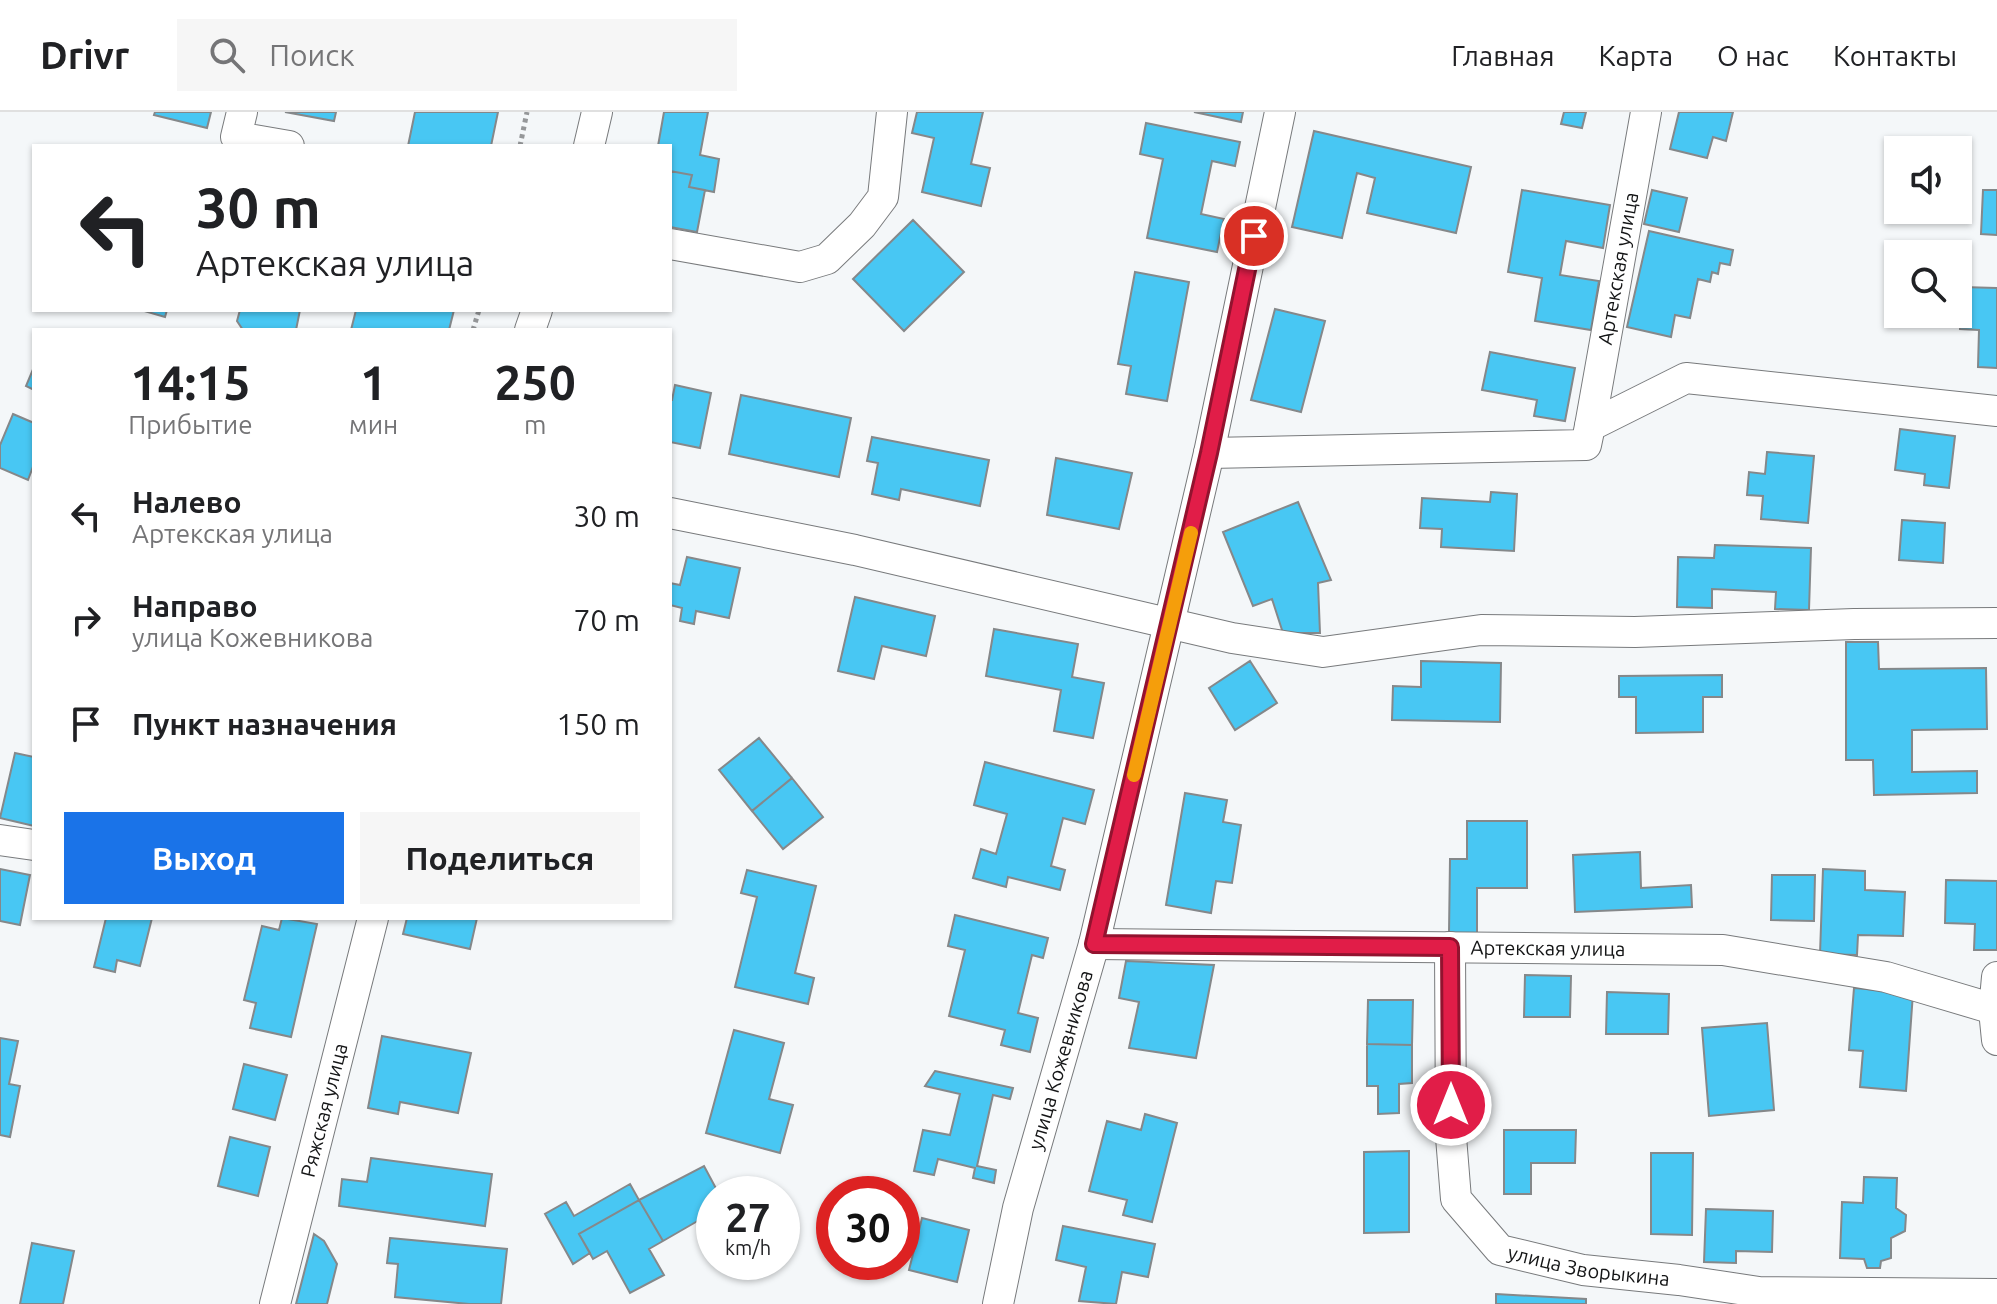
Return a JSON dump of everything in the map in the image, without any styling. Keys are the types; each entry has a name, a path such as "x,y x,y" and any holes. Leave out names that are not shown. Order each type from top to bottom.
{"street":[{"path":"242,112 236,137 277,144"},
{"path":"589,144 597,112"},
{"path":"672,244 800,267 827,259 862,225 883,197 892,112"},
{"name":"улица Кожевникова","path":"998,1304 1018,1208 1094,944 1209,453 1280,112"},
{"name":"Артекская улица","path":"1590,426 1646,112"},
{"path":"1209,453 1586,445 1590,426 1686,378 1997,411"},
{"path":"672,513 855,550 1232,638 1323,652 1481,630 1635,632 1854,624 1997,623"},
{"path":"0,840 32,845"},
{"name":"Ряжская улица","path":"275,1304 372,920"},
{"name":"Артекская улица","path":"1094,944 1723,950 1886,977 1996,1010"},
{"name":"улица Зворыкина","path":"1450,947 1451,1137 1456,1199 1500,1250 1583,1270 1759,1292 1997,1294"},
{"path":"1997,977 1997,1040"}],"path":[{"path":"520,144 527,112"}],"building":[{"path":"155,112 211,112 207,128 154,115"},
{"path":"285,112 336,112 334,121"},
{"path":"415,112 498,112 491,144 408,144"},
{"path":"664,112 708,112 700,155 719,159 714,192 689,187 692,175 672,171 672,144 658,144"},
{"path":"917,112 983,112 971,164 990,168 981,206 922,192 934,138 912,133"},
{"path":"1194,112 1243,112 1241,122"},
{"path":"1564,112 1586,112 1582,128 1561,124"},
{"path":"1679,112 1733,112 1726,141 1713,137 1707,158 1670,149"},
{"path":"1146,123 1240,142 1235,166 1212,161 1201,214 1224,219 1217,252 1147,238 1163,159 1140,154"},
{"path":"1314,131 1471,167 1456,233 1367,213 1375,178 1357,173 1342,238 1292,227"},
{"path":"672,171 692,175 689,187 705,190 697,232 672,227"},
{"path":"1522,190 1610,205 1603,248 1566,241 1560,275 1599,281 1591,330 1535,321 1542,278 1508,272"},
{"path":"1652,190 1687,198 1679,232 1644,224"},
{"path":"1983,190 1997,190 1997,235 1981,234"},
{"path":"913,220 964,272 904,331 853,279"},
{"path":"1649,231 1733,250 1730,265 1720,263 1718,274 1712,272 1710,282 1698,279 1690,318 1675,315 1671,337 1627,327"},
{"path":"1135,272 1189,282 1167,401 1126,394 1131,366 1118,364"},
{"path":"1972,287 1997,288 1997,368 1978,367 1979,330 1960,329 1972,328"},
{"path":"1275,309 1325,321 1301,412 1251,400"},
{"path":"148,312 166,312 165,317"},
{"path":"239,312 300,312 296,328 242,328 237,321"},
{"path":"356,312 454,312 450,328 352,328"},
{"path":"1490,352 1575,368 1565,421 1534,416 1537,400 1482,390"},
{"path":"32,372 32,389 26,386"},
{"path":"675,385 711,393 700,448 672,442"},
{"path":"741,395 851,418 839,477 729,454"},
{"path":"13,414 32,422 32,469 28,480 0,468 0,445"},
{"path":"1900,429 1955,436 1949,488 1924,485 1925,474 1895,470"},
{"path":"872,437 989,460 980,506 901,489 899,500 872,494 878,463 867,461"},
{"path":"1767,452 1814,456 1808,523 1761,519 1763,496 1747,495 1749,472 1765,474"},
{"path":"1056,458 1132,473 1119,529 1047,515"},
{"path":"1491,492 1517,494 1514,551 1441,547 1442,529 1420,528 1422,498 1490,502"},
{"path":"1298,502 1331,580 1318,583 1320,633 1283,633 1272,599 1253,606 1223,532"},
{"path":"1902,520 1945,523 1943,563 1899,560"},
{"path":"1715,545 1811,548 1809,610 1775,609 1776,592 1712,589 1712,608 1677,607 1678,557 1714,558"},
{"path":"687,557 740,568 729,618 696,611 694,624 680,621 682,608 672,606 672,583 680,585"},
{"path":"855,597 935,616 926,656 882,646 874,679 838,671"},
{"path":"994,629 1078,644 1072,677 1104,683 1093,738 1054,731 1061,690 986,676"},
{"path":"1846,642 1878,642 1879,669 1986,668 1987,729 1912,730 1912,772 1977,771 1977,793 1874,795 1873,760 1846,760"},
{"path":"1250,661 1277,703 1235,730 1209,688"},
{"path":"1421,661 1501,663 1500,722 1392,720 1393,686 1421,687"},
{"path":"1722,675 1722,697 1703,697 1703,732 1636,733 1636,697 1619,697 1619,676"},
{"path":"759,738 792,778 752,811 719,770"},
{"path":"15,753 32,757 32,826 0,818"},
{"path":"985,762 1094,790 1085,824 1063,818 1051,866 1065,870 1060,890 1008,877 1006,887 973,878 981,849 996,854 1007,814 974,805"},
{"path":"792,778 823,817 783,849 752,811"},
{"path":"1185,793 1227,800 1223,822 1241,825 1232,883 1216,881 1211,913 1166,905"},
{"path":"1467,821 1527,821 1527,888 1477,888 1477,933 1449,933 1450,859 1467,859"},
{"path":"1640,852 1641,888 1691,885 1692,907 1575,912 1573,855"},
{"path":"0,869 30,875 20,925 0,921"},
{"path":"1823,869 1865,871 1865,890 1905,892 1903,936 1858,935 1857,955 1820,954"},
{"path":"747,870 816,886 795,973 814,978 808,1004 735,987 757,897 741,893"},
{"path":"1772,875 1815,875 1814,921 1771,920"},
{"path":"1946,880 1997,881 1997,950 1974,950 1975,924 1945,923"},
{"path":"955,915 1048,938 1043,958 1032,955 1018,1013 1038,1018 1030,1052 1001,1045 1005,1030 949,1016 965,950 948,946"},
{"path":"106,920 152,920 140,966 117,960 115,972 94,967"},
{"path":"282,920 317,924 291,1037 250,1028 256,1003 244,1000 262,926 279,930"},
{"path":"406,920 477,920 470,949 403,934"},
{"path":"1126,961 1214,965 1196,1058 1129,1048 1139,1002 1119,998"},
{"path":"1525,975 1571,976 1570,1017 1524,1017"},
{"path":"1854,988 1913,993 1906,1091 1860,1087 1863,1051 1849,1050"},
{"path":"1607,992 1669,994 1668,1034 1606,1034"},
{"path":"1368,1000 1413,1000 1412,1045 1367,1044"},
{"path":"1767,1023 1774,1110 1709,1116 1702,1028"},
{"path":"734,1030 784,1043 769,1099 793,1105 780,1153 706,1133"},
{"path":"382,1036 471,1053 458,1113 400,1102 398,1114 368,1108"},
{"path":"0,1038 18,1041 9,1084 20,1086 10,1137 0,1135"},
{"path":"1367,1044 1412,1045 1412,1083 1399,1084 1399,1113 1378,1114 1378,1086 1367,1086"},
{"path":"244,1064 287,1075 275,1120 233,1109"},
{"path":"935,1071 1013,1088 1010,1099 993,1095 977,1166 996,1170 994,1183 973,1178 975,1168 938,1159 934,1175 914,1171 923,1130 950,1135 960,1094 925,1086"},
{"path":"1145,1114 1177,1123 1152,1222 1123,1215 1127,1200 1089,1191 1107,1121 1141,1130"},
{"path":"1504,1130 1576,1130 1575,1163 1531,1163 1531,1194 1504,1194"},
{"path":"230,1137 270,1147 258,1196 218,1186"},
{"path":"1409,1151 1409,1232 1364,1233 1364,1152"},
{"path":"1651,1153 1693,1153 1692,1235 1651,1234"},
{"path":"371,1158 492,1174 485,1226 339,1206 342,1179 367,1182"},
{"path":"704,1166 709,1176 696,1176 696,1222 663,1241 639,1200"},
{"path":"1864,1177 1897,1178 1896,1208 1906,1215 1905,1231 1891,1238 1891,1258 1881,1261 1880,1268 1867,1268 1864,1259 1840,1258 1842,1202 1863,1203"},
{"path":"630,1184 639,1200 579,1234 590,1253 573,1264 545,1214 566,1202 574,1216"},
{"path":"639,1200 663,1241 649,1249 664,1275 630,1293 607,1251 593,1259 579,1234"},
{"path":"1706,1209 1773,1211 1772,1252 1736,1251 1736,1263 1704,1262"},
{"path":"922,1218 969,1230 957,1282 920,1273"},
{"path":"1063,1226 1155,1244 1148,1277 1122,1272 1116,1304 1079,1301 1086,1267 1056,1260"},
{"path":"314,1234 324,1241 337,1264 327,1304 296,1304"},
{"path":"390,1238 507,1249 501,1304 395,1297 398,1264 387,1263"},
{"path":"32,1243 74,1251 63,1304 20,1304"},
{"path":"1496,1294 1586,1299 1586,1304 1496,1304"}],"slow traffic":[{"path":"1134,775 1191,533"}],"route":[{"path":"1254,236 1209,453 1094,944 1450,947 1451,1105"}]}
